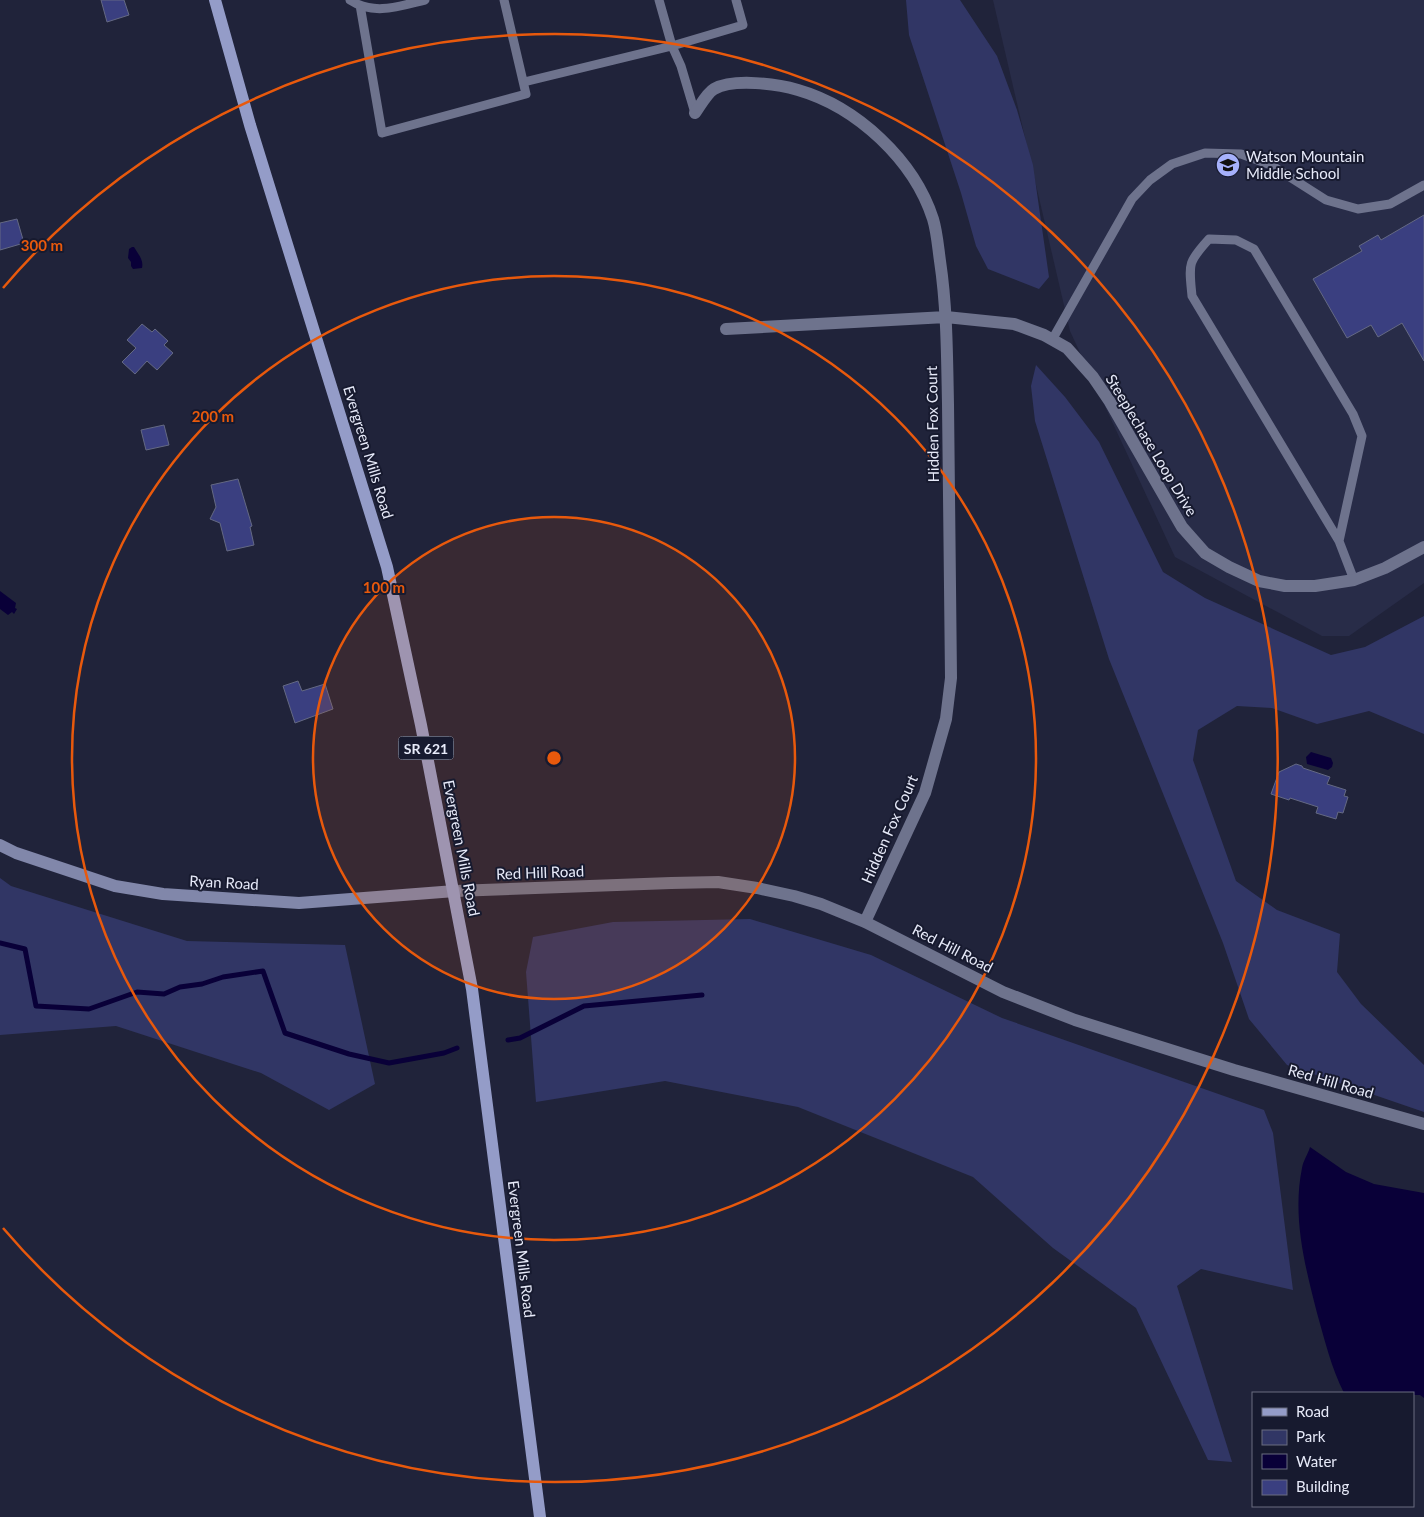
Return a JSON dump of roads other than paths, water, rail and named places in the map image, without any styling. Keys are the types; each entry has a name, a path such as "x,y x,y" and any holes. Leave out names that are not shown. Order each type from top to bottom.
{"main road":[{"name":"Evergreen Mills Road","path":"214,0 250,126 387,567 422,725 472,989 540,1517"},
{"name":"Ryan Road","path":"0,845 115,886 163,894 299,903 454,891"}],"street":[{"name":"Hidden Fox Court","path":"695,113 714,89 736,83 766,84 799,90 827,102 851,115 877,134 911,175 933,219 946,317 951,678 947,711 926,793 865,922"},
{"name":"Steeplechase Loop Drive","path":"726,329 946,317 1014,324 1066,348 1093,377 1110,402 1182,527 1205,553 1229,567 1259,581 1285,586 1315,586 1354,580 1385,568 1424,546"},
{"name":"Red Hill Road","path":"454,891 671,882 718,882 794,896 865,922 1003,992 1074,1020 1234,1070 1424,1124"}],"lane":[{"path":"350,0 368,8 384,9 425,0"},
{"path":"360,5 382,133 526,94 504,0"},
{"path":"659,0 672,46 681,66 695,113"},
{"path":"524,82 672,46 743,25 736,0"},
{"path":"1052,340 1132,199 1150,180 1172,164 1205,153 1240,154 1271,165 1326,200 1358,209 1390,204 1424,185"},
{"path":"1339,541 1362,436 1353,414 1254,249 1236,240 1209,239 1194,255 1189,268 1192,296 1339,541 1354,580"}],"water":[{"path":"134,247 140,257 142,268 133,269 131,266 128,258 129,249"},
{"path":"0,591 16,603 15,608 17,609 14,614 12,612 8,615 0,609"},
{"path":"1311,752 1331,758 1332,767 1328,770 1307,764 1306,757"},
{"path":"1310,1147 1346,1172 1374,1184 1424,1193 1424,1398 1420,1395 1414,1395 1414,1392 1344,1392 1329,1354 1304,1259 1298,1205 1303,1165"}],"waterway":[{"path":"0,943 25,949 36,1006 89,1009 137,992 164,994 180,987 202,984 223,977 263,971 285,1033 349,1054 389,1063 444,1053 457,1048"},
{"path":"508,1040 520,1038 584,1006 702,995"}],"place":[{"name":"Watson Mountain Middle School","path":"1228,165"}]}
